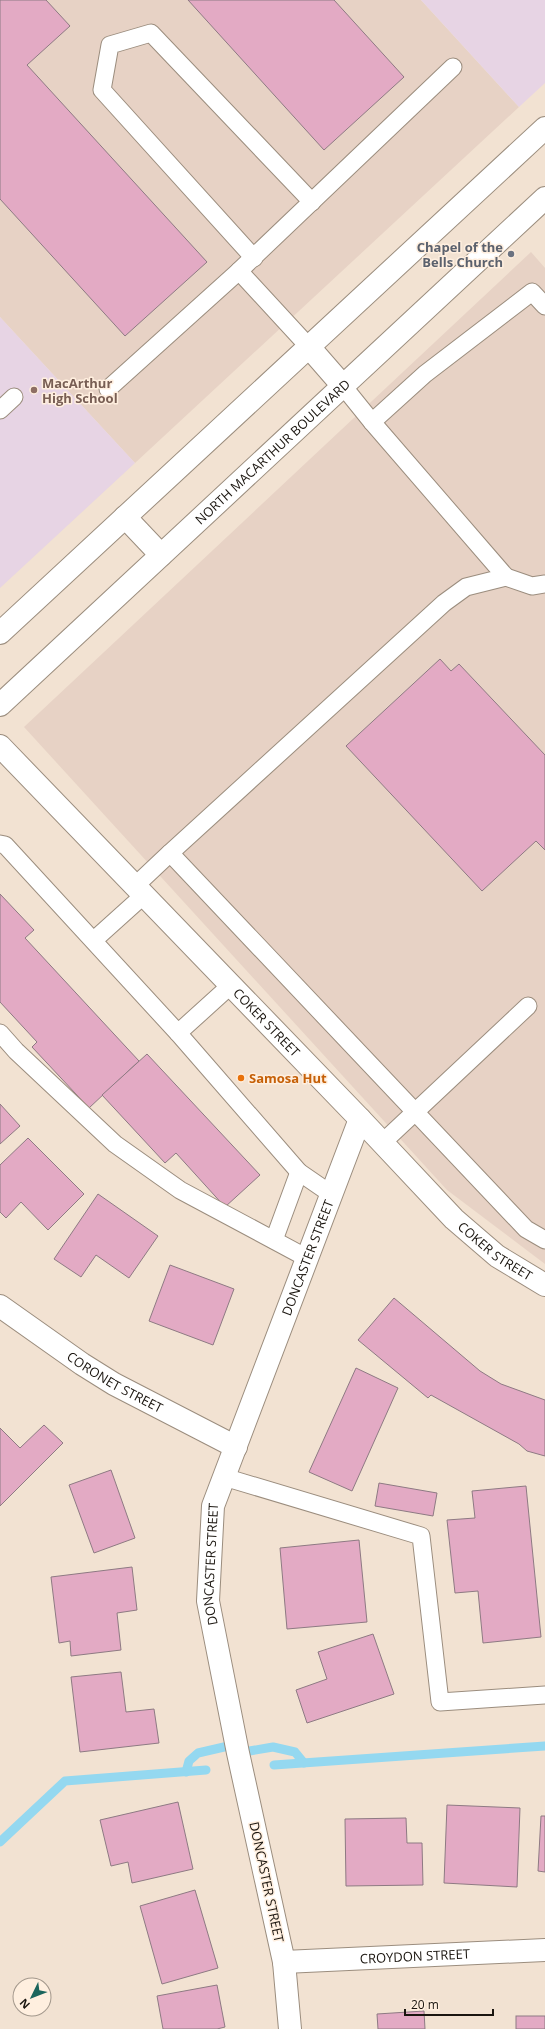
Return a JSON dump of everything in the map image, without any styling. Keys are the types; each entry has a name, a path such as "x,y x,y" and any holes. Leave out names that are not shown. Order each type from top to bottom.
{"street":[{"path":"0,633 545,128"},
{"name":"NORTH MACARTHUR BOULEVARD","path":"0,705 545,198"},
{"path":"309,347 343,386"},
{"path":"125,517 161,555"},
{"name":"COKER STREET","path":"0,746 360,1119 454,1219 497,1256 545,1285"},
{"name":"DONCASTER STREET","path":"290,2029 284,1962 238,1753 208,1601 213,1506 360,1119"},
{"name":"CORONET STREET","path":"0,1306 82,1364 114,1384 236,1447"},
{"name":"CROYDON STREET","path":"284,1962 545,1950"}],"lane":[{"path":"254,258 102,90 110,45 152,33 312,202"},
{"path":"108,389 254,258 453,67"},
{"path":"239,271 309,347"},
{"path":"372,422 425,374 532,292 545,306"},
{"path":"343,386 372,422 506,577 532,586 545,584"},
{"path":"0,410 14,397"},
{"path":"94,940 140,891 170,853 444,604 466,587 506,577"},
{"path":"0,844 5,845 94,940 299,1172 331,1194"},
{"path":"170,853 526,1229 545,1240"},
{"path":"178,1034 231,985"},
{"path":"382,1143 528,1006"},
{"path":"0,1033 16,1051 115,1144 180,1190 307,1258"},
{"path":"274,1240 299,1172"},
{"path":"224,1477 421,1536 440,1702 545,1695"}],"shaded area":[{"path":"0,0 421,0 519,107 135,463 0,317"},
{"path":"421,0 545,0 545,83 519,107"},
{"path":"531,252 545,268 545,1264 447,1190 24,727"},
{"name":"MacArthur High School","path":"0,317 135,463 0,588"}],"building":[{"path":"0,0 46,0 70,26 27,65 207,262 125,336 0,199"},
{"path":"188,0 334,0 404,77 324,150"},
{"path":"440,659 451,671 459,664 545,755 545,850 536,841 482,891 346,746"},
{"path":"0,894 34,930 25,938 139,1061 89,1108 32,1047 37,1042 0,1002"},
{"path":"147,1054 260,1175 225,1207 176,1153 165,1163 102,1095"},
{"path":"0,1104 20,1126 0,1144"},
{"path":"28,1138 84,1194 48,1230 21,1202 6,1218 0,1212 0,1165"},
{"path":"98,1194 158,1236 129,1278 96,1255 81,1277 54,1259"},
{"path":"170,1265 234,1289 213,1345 149,1321"},
{"path":"394,1298 480,1371 501,1384 545,1400 545,1456 527,1451 519,1444 431,1395 428,1398 358,1340"},
{"path":"356,1368 398,1388 352,1491 309,1472"},
{"path":"44,1425 63,1443 0,1506 0,1428 20,1448"},
{"path":"111,1470 135,1538 94,1553 69,1485"},
{"path":"379,1483 437,1493 433,1516 375,1506"},
{"path":"526,1486 541,1637 483,1643 478,1591 455,1593 447,1520 475,1518 472,1491"},
{"path":"359,1540 367,1622 287,1629 280,1548"},
{"path":"132,1567 137,1610 117,1613 121,1650 71,1656 70,1641 59,1643 51,1577"},
{"path":"373,1634 394,1694 307,1723 296,1690 327,1679 318,1652"},
{"path":"121,1672 126,1712 154,1709 159,1743 80,1752 71,1677"},
{"path":"178,1802 193,1869 132,1883 128,1862 111,1866 100,1820"},
{"path":"447,1805 520,1808 517,1887 444,1883"},
{"path":"541,1816 545,1816 545,1872 538,1871"},
{"path":"406,1818 407,1843 422,1843 423,1885 346,1886 345,1819"},
{"path":"195,1890 218,1968 162,1984 140,1906"},
{"path":"217,1985 225,2027 217,2029 163,2029 157,1996"},
{"path":"424,2011 425,2029 378,2029 377,2014"},
{"path":"516,2016 545,2016 545,2029 516,2029"}],"waterway":[{"path":"186,1772 189,1761 198,1753 237,1744"},
{"path":"274,1765 545,1746"},
{"path":"238,1753 273,1747 295,1752 304,1763"},
{"path":"0,1842 65,1781 206,1770"}],"place":[{"name":"Chapel of the Bells Church","path":"511,254"},
{"name":"MacArthur High School","path":"34,390"},
{"name":"Samosa Hut","path":"241,1078"}]}
